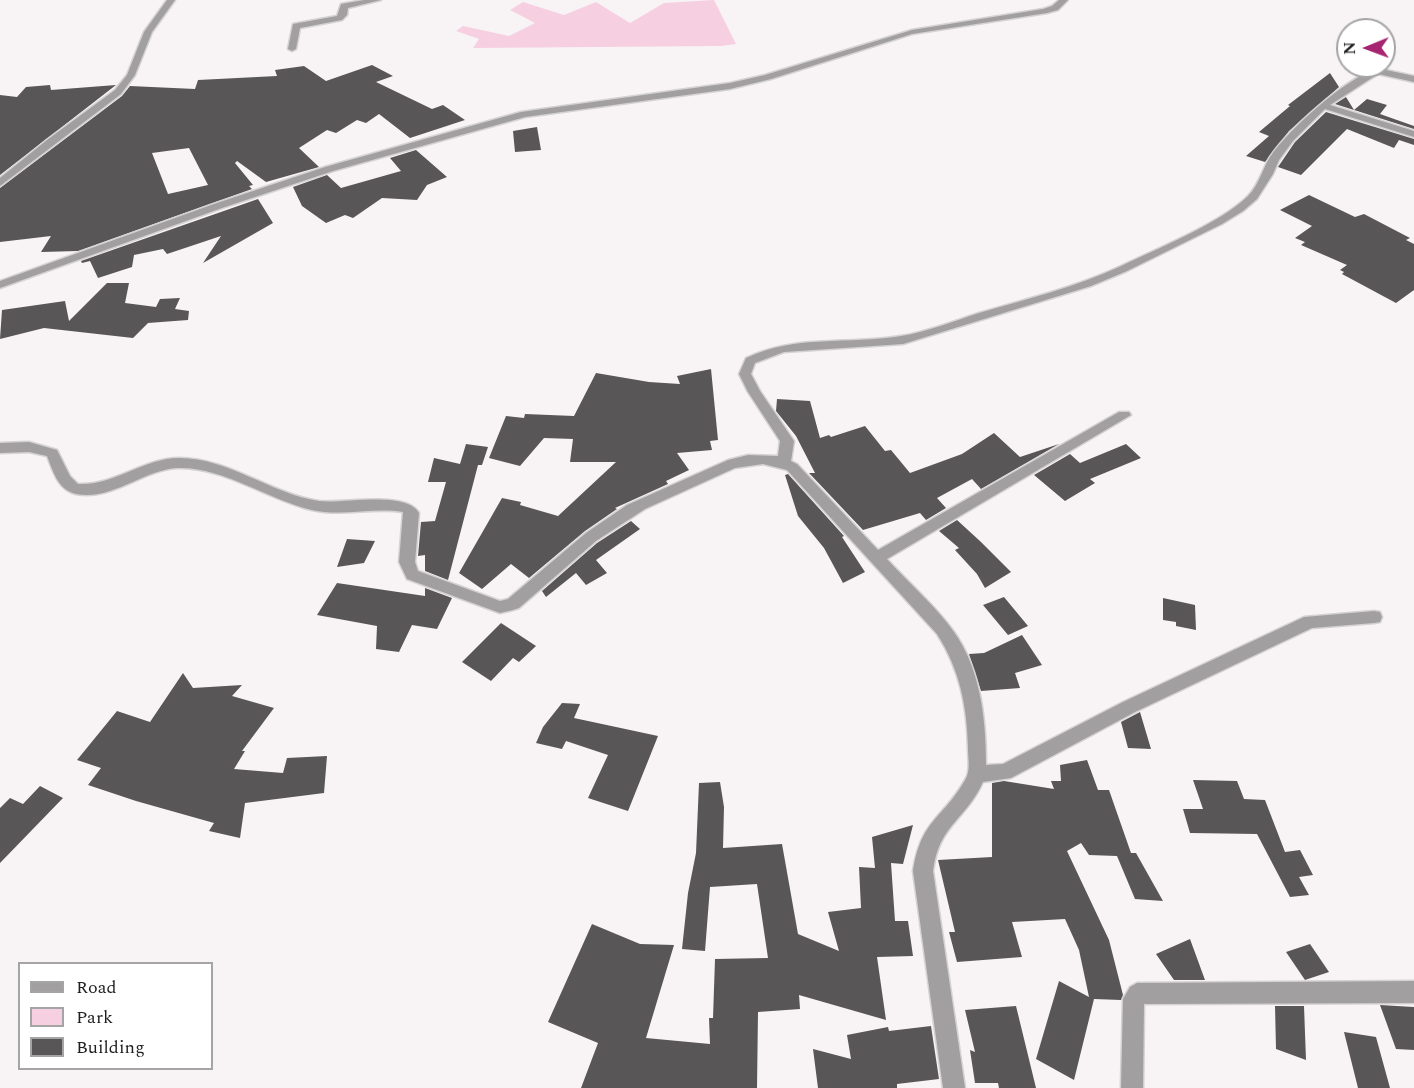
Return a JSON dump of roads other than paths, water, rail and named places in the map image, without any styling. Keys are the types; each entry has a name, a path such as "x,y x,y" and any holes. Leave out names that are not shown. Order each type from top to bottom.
{"street":[{"path":"0,183 50,142 118,92 131,75 148,32 171,0"},
{"path":"292,49 294,27 339,18 343,15 342,7 345,5 377,0"},
{"path":"0,285 319,172 524,114 740,84 881,40 919,31 1044,12 1059,6 1064,0"},
{"path":"784,462 788,441 747,382 745,374 750,360 758,355 783,348 912,337 1087,284 1218,222 1239,209 1253,197 1268,174 1274,159 1323,106 1377,71 1414,79"},
{"path":"1323,106 1414,134"},
{"path":"877,558 1124,415"},
{"path":"0,448 42,448 52,453 65,482 81,490 100,487 163,465 188,463 314,506 344,509 390,506 408,508 412,513 406,562 412,575 500,607 513,604 602,529 631,509 733,463 767,459 784,462 792,467 943,629 959,653 974,698 977,716 977,774 972,786 927,843 923,871 954,1088"},
{"path":"977,774 1005,772 1129,707 1310,622 1374,617"},
{"path":"1132,1088 1134,999 1137,994 1414,992"}]}
